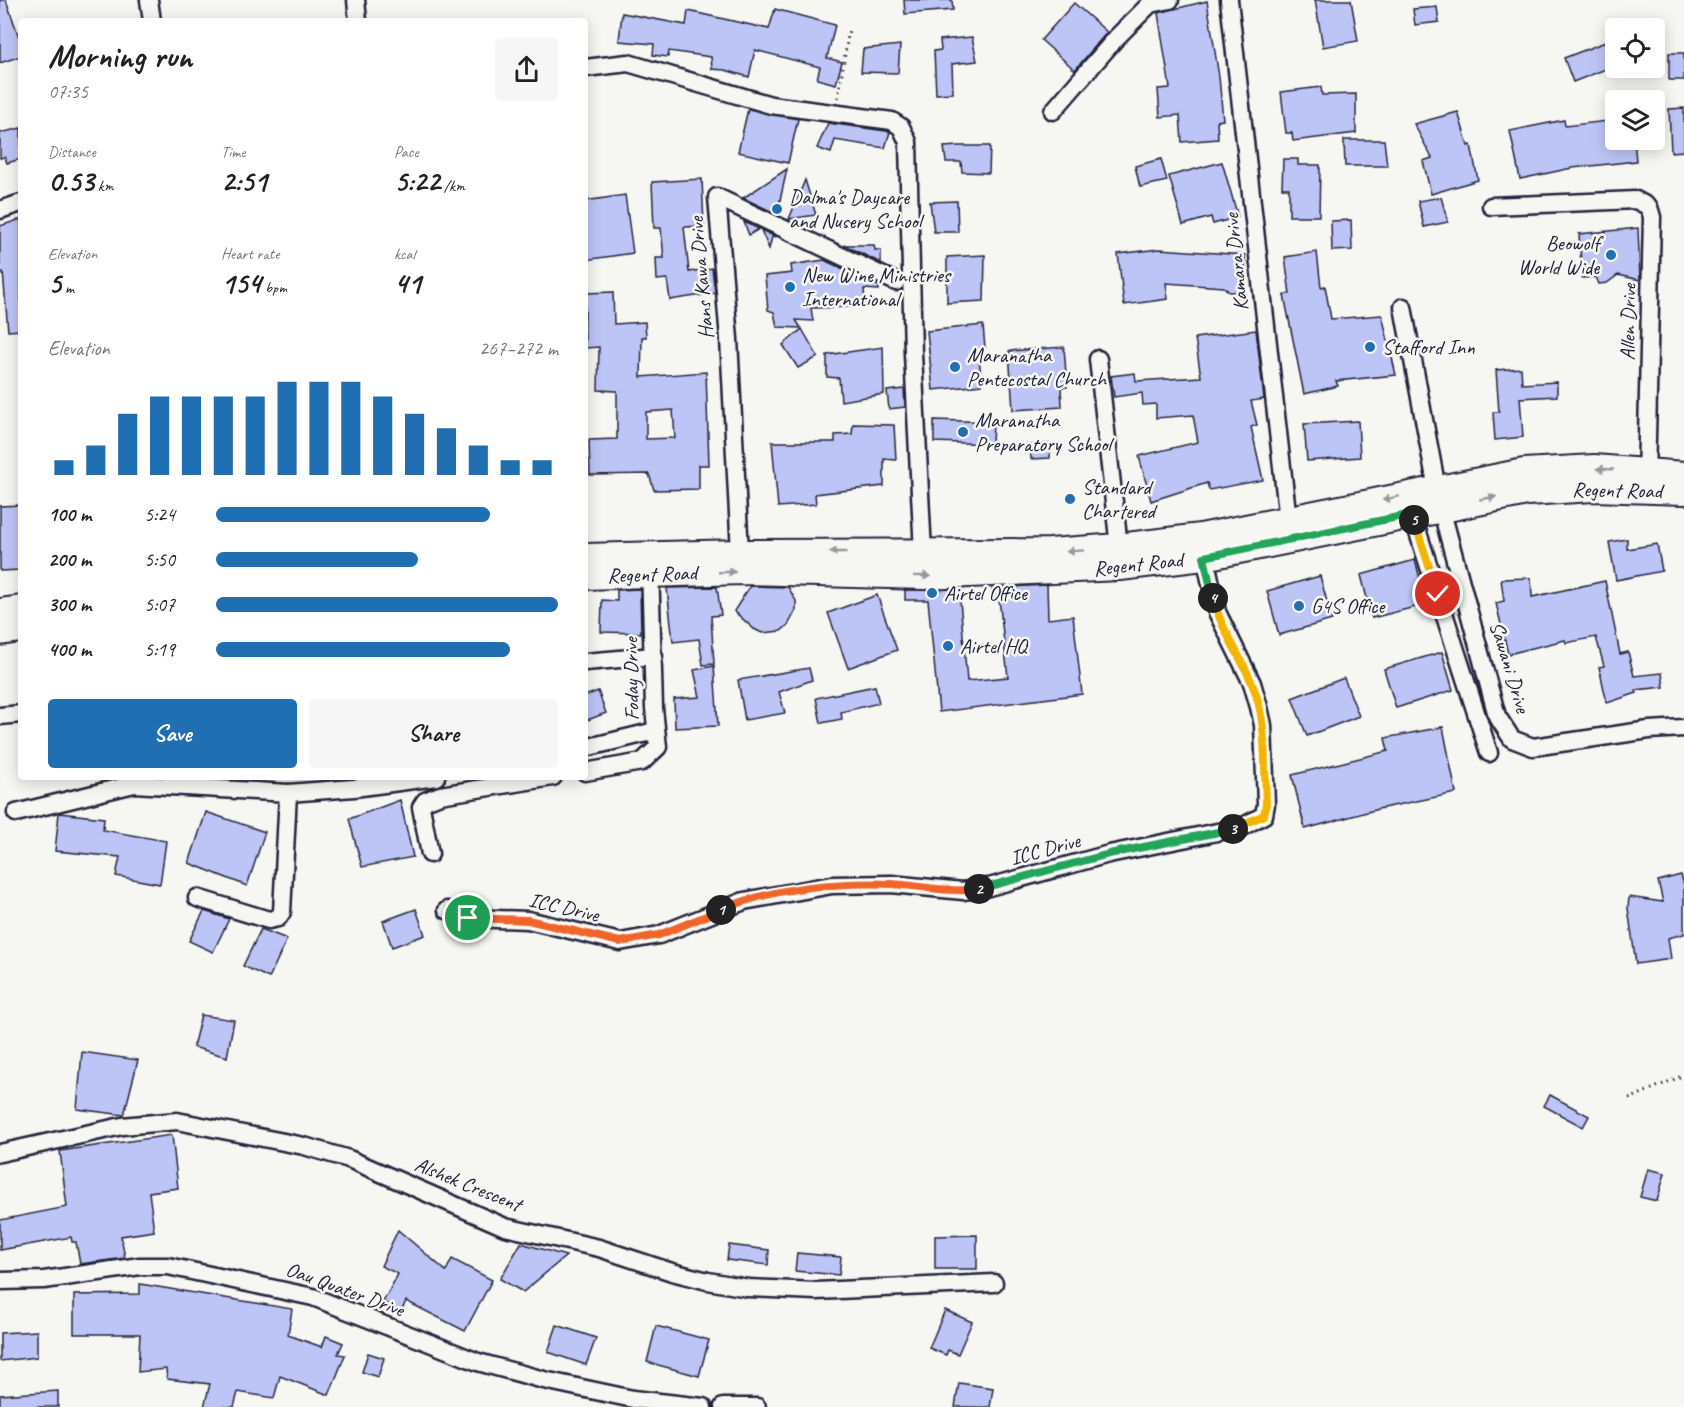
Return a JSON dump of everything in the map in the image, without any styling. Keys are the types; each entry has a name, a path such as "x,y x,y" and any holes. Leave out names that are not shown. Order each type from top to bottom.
{"main road":[{"name":"Regent Road","path":"588,575 650,564 740,553 923,553 1030,563 1120,567 1203,547 1288,520 1439,498 1514,474 1560,469 1646,481 1684,491"},
{"name":"Regent Road","path":"1646,481 1684,475"},
{"name":"Regent Road","path":"588,557 742,572 924,576 1030,563 1119,548 1203,547 1412,514 1439,498"},
{"path":"0,612 18,609"},
{"path":"0,632 18,629"}],"street":[{"path":"149,0 152,18"},
{"path":"356,0 358,18"},
{"path":"1053,111 1117,37 1150,4 1170,0"},
{"name":"Kamara Drive","path":"1229,0 1288,520"},
{"path":"588,68 628,63 741,97 835,114 892,121 901,127 908,142 913,354 923,553"},
{"name":"Hans Kawa Drive","path":"740,553 729,339 717,196 896,282"},
{"name":"Allen Drive","path":"1491,206 1636,200 1649,207 1652,217 1646,481"},
{"path":"0,210 18,204"},
{"name":"Sawani Drive","path":"1403,307 1439,498 1497,716 1512,740 1533,747 1649,730 1684,728"},
{"path":"1098,359 1119,548"},
{"path":"1412,514 1489,753"},
{"name":"ICC Drive","path":"447,910 468,918 528,920 620,942 659,935 744,901 772,895 832,885 891,884 963,891 989,887 1109,854 1242,827 1264,815 1266,804 1263,726 1252,683 1216,612 1203,547"},
{"name":"Foday Drive","path":"588,747 655,731 650,564"},
{"path":"588,662 654,656"},
{"path":"0,716 18,714"},
{"path":"588,771 642,762 658,747 655,731"},
{"path":"16,813 134,784 288,793 354,788 414,780"},
{"path":"430,854 421,807 425,801 440,795 534,780"},
{"path":"197,898 268,920 278,918 282,912 288,793"},
{"name":"Alshek Crescent","path":"0,1153 122,1126 177,1121 304,1146 349,1159 505,1227 599,1248 708,1281 748,1288 816,1291 994,1283"},
{"name":"Oau Quater Drive","path":"0,1281 44,1280 140,1266 168,1266 314,1297 478,1362 544,1380 633,1399 703,1407"},
{"path":"723,1407 757,1407"}],"path":[{"path":"835,114 849,28"},
{"path":"1629,1099 1684,1075"}],"building":[{"path":"0,0 6,0 18,34 18,57 0,63"},
{"path":"904,0 952,0 953,10 905,14"},
{"path":"1315,0 1351,0 1358,41 1323,47"},
{"path":"1207,1 1223,120 1217,121 1218,139 1182,142 1180,115 1160,117 1158,89 1170,88 1158,13"},
{"path":"1074,3 1107,32 1075,70 1041,40"},
{"path":"1437,7 1439,22 1415,25 1413,9"},
{"path":"775,9 835,25 827,58 842,62 836,84 817,79 820,67 755,50 749,77 712,69 711,57 669,51 668,57 653,55 654,44 619,41 622,13 686,25 688,11 769,29"},
{"path":"972,37 977,61 952,64 953,93 936,94 934,51 941,50 940,40"},
{"path":"1605,42 1605,69 1573,82 1564,58"},
{"path":"900,45 898,73 861,72 863,49"},
{"path":"1669,53 1684,53 1684,80 1669,80"},
{"path":"1321,87 1322,95 1356,94 1356,133 1293,141 1292,133 1286,133 1281,92"},
{"path":"1684,108 1684,151 1671,152 1669,109"},
{"path":"748,109 798,119 788,163 738,152"},
{"path":"1458,112 1468,146 1471,145 1478,180 1431,194 1423,161 1432,158 1414,124"},
{"path":"1564,120 1565,126 1605,121 1605,150 1635,150 1636,161 1572,168 1520,179 1510,131"},
{"path":"828,123 890,132 885,148 835,140 831,153 817,148"},
{"path":"18,129 18,160 7,163 5,157 0,158 0,133"},
{"path":"1344,140 1384,140 1387,166 1345,166"},
{"path":"990,146 989,173 962,172 961,162 946,162 944,147"},
{"path":"1161,159 1167,181 1140,187 1135,166"},
{"path":"1283,159 1298,159 1298,165 1320,165 1319,216 1289,216 1289,188 1282,188"},
{"path":"1222,162 1238,217 1213,224 1211,217 1183,225 1169,176"},
{"path":"787,169 777,214 743,198"},
{"path":"702,179 704,226 684,227 689,272 712,268 715,293 670,300 667,279 657,280 656,258 664,258 661,228 654,228 652,182"},
{"path":"805,180 816,215 789,219"},
{"path":"625,195 633,253 588,260 588,201"},
{"path":"1441,197 1448,222 1424,227 1418,201"},
{"path":"957,201 958,232 934,232 930,202"},
{"path":"18,220 18,330 8,331 3,272 0,273 0,226"},
{"path":"1351,220 1352,250 1332,251 1331,221"},
{"path":"744,222 759,229 749,235"},
{"name":"Beowolf World Wide","path":"1638,228 1640,280 1618,275 1607,283 1599,284 1596,277 1582,278 1579,234"},
{"path":"761,230 776,237 772,237 769,249"},
{"path":"844,245 874,245 875,250 881,250 881,263"},
{"path":"1159,249 1245,255 1245,292 1229,292 1224,287 1166,283 1168,299 1124,305 1118,254"},
{"path":"1317,252 1321,287 1325,286 1331,319 1382,315 1396,375 1336,381 1338,386 1304,394 1284,295 1290,294 1285,257"},
{"path":"985,255 984,301 947,303 947,257"},
{"path":"824,260 879,286 879,290 864,289 865,302 851,301 851,307 811,308 813,321 796,320 801,328 777,327 774,312 768,310 765,276 792,273 791,265"},
{"path":"613,292 614,324 645,322 646,337 642,337 641,377 706,372 709,465 699,465 699,489 654,490 649,474 590,475 589,440 617,439 617,391 598,390 599,347 588,348 588,293","holes":["673,410 675,438 646,439 646,412"]},
{"name":"Maranatha Pentecostal Church","path":"983,325 985,348 978,349 982,385 933,390 927,331"},
{"path":"802,329 818,357 798,368 783,345"},
{"path":"1256,330 1264,399 1251,401 1257,425 1251,427 1263,480 1209,490 1207,483 1151,501 1139,456 1198,442 1193,415 1156,418 1156,404 1143,405 1142,393 1114,397 1111,376 1135,373 1136,381 1201,377 1195,338"},
{"path":"883,347 884,394 841,401 839,378 827,377 827,355"},
{"path":"1064,347 1067,387 1061,387 1062,407 1013,410 1009,351"},
{"path":"1521,368 1522,384 1557,382 1557,396 1520,398 1523,437 1495,440 1493,412 1499,412 1496,370"},
{"path":"904,389 905,407 889,409 887,391"},
{"name":"Maranatha Preparatory School","path":"934,420 993,422 992,444 934,442"},
{"path":"1358,421 1360,457 1307,461 1304,424"},
{"path":"853,424 894,425 896,460 884,459 884,486 815,494 816,504 778,507 772,442 835,442 835,435 852,434"},
{"path":"1050,444 1050,458 1031,459 1030,445"},
{"path":"18,505 18,570 0,571 0,506"},
{"path":"1627,539 1627,549 1657,544 1662,571 1616,580 1609,542"},
{"path":"1415,560 1427,604 1372,618 1361,575"},
{"name":"G4S Office","path":"1320,576 1332,620 1279,635 1267,591"},
{"path":"1531,578 1532,597 1605,581 1620,654 1628,652 1634,676 1662,673 1664,687 1636,690 1637,693 1607,703 1599,667 1604,666 1596,637 1566,643 1565,640 1508,654 1496,603 1504,601 1501,579"},
{"path":"1047,585 1048,619 1073,616 1082,694 939,712 928,600 905,600 905,590 959,589 967,681 1008,677 999,599 992,599 992,588"},
{"path":"750,586 788,587 796,601 796,610 788,625 781,631 762,633 734,611"},
{"path":"717,587 721,615 711,616 714,664 703,665 699,639 673,642 667,588"},
{"path":"640,589 641,633 601,632 602,600 617,601 617,590"},
{"path":"877,595 897,650 848,668 828,613"},
{"path":"1442,652 1453,690 1396,708 1384,669"},
{"path":"714,666 718,726 675,728 674,699 700,697 694,670"},
{"path":"809,668 812,680 779,692 785,713 745,720 738,680"},
{"path":"1344,678 1359,716 1307,736 1292,698"},
{"path":"875,686 879,703 841,712 842,719 821,723 816,698"},
{"path":"598,691 606,713 588,720 588,695"},
{"path":"1443,727 1456,793 1378,809 1305,829 1292,775 1388,751 1385,738"},
{"path":"400,800 413,857 362,867 349,819"},
{"path":"206,812 265,832 247,886 189,863"},
{"path":"59,813 104,818 103,830 166,841 160,884 116,876 120,857 55,851"},
{"path":"1681,875 1684,885 1684,934 1668,938 1671,959 1636,964 1628,908 1629,897 1663,902 1658,881"},
{"path":"416,909 425,935 392,947 383,921"},
{"path":"204,911 229,919 213,952 189,941"},
{"path":"261,929 287,939 269,978 243,966"},
{"path":"201,1015 234,1020 227,1057 193,1047"},
{"path":"82,1052 138,1060 124,1115 77,1109"},
{"path":"1550,1095 1589,1116 1583,1127 1544,1106"},
{"path":"172,1135 178,1188 149,1192 154,1231 121,1236 125,1258 80,1264 76,1242 72,1242 71,1237 0,1250 0,1220 67,1207 60,1151"},
{"path":"1648,1169 1665,1173 1657,1201 1640,1197"},
{"path":"398,1230 446,1271 452,1259 492,1280 465,1331 406,1301 401,1312 383,1302 398,1274 381,1266"},
{"path":"977,1235 977,1269 935,1269 935,1236"},
{"path":"521,1243 566,1256 523,1292 500,1279"},
{"path":"729,1245 769,1250 768,1265 727,1260"},
{"path":"797,1253 841,1257 839,1275 795,1271"},
{"path":"140,1284 292,1309 288,1335 322,1347 326,1336 343,1343 338,1354 345,1355 329,1395 280,1376 274,1398 238,1392 234,1407 204,1407 210,1384 167,1379 166,1369 138,1372 140,1334 74,1334 74,1295 140,1294"},
{"path":"945,1310 972,1322 958,1354 948,1350 946,1355 929,1348"},
{"path":"557,1325 596,1338 586,1365 548,1352"},
{"path":"656,1326 709,1340 699,1376 647,1362"},
{"path":"37,1331 37,1357 0,1361 0,1333"},
{"path":"368,1353 384,1358 378,1377 362,1372"},
{"path":"959,1383 993,1388 990,1407 955,1407"},
{"path":"58,1391 58,1407 0,1407 0,1395"}],"place":[{"name":"Dalma's Daycare and Nusery School","path":"777,209"},
{"name":"Beowolf World Wide","path":"1611,255"},
{"name":"New Wine Ministries International","path":"790,287"},
{"name":"Stafford Inn","path":"1370,347"},
{"name":"Maranatha Pentecostal Church","path":"955,367"},
{"name":"Maranatha Preparatory School","path":"963,432"},
{"name":"Standard Chartered","path":"1070,499"},
{"name":"Airtel Office","path":"932,593"},
{"name":"G4S Office","path":"1299,606"},
{"name":"Airtel HQ","path":"948,646"}],"route":[{"path":"468,918 528,920 599,939 620,942 659,935 744,901 772,895 832,885 891,884 963,891 989,887 1109,854 1242,827 1264,815 1266,804 1263,726 1252,683 1216,612 1204,557 1412,514 1438,594"}]}
